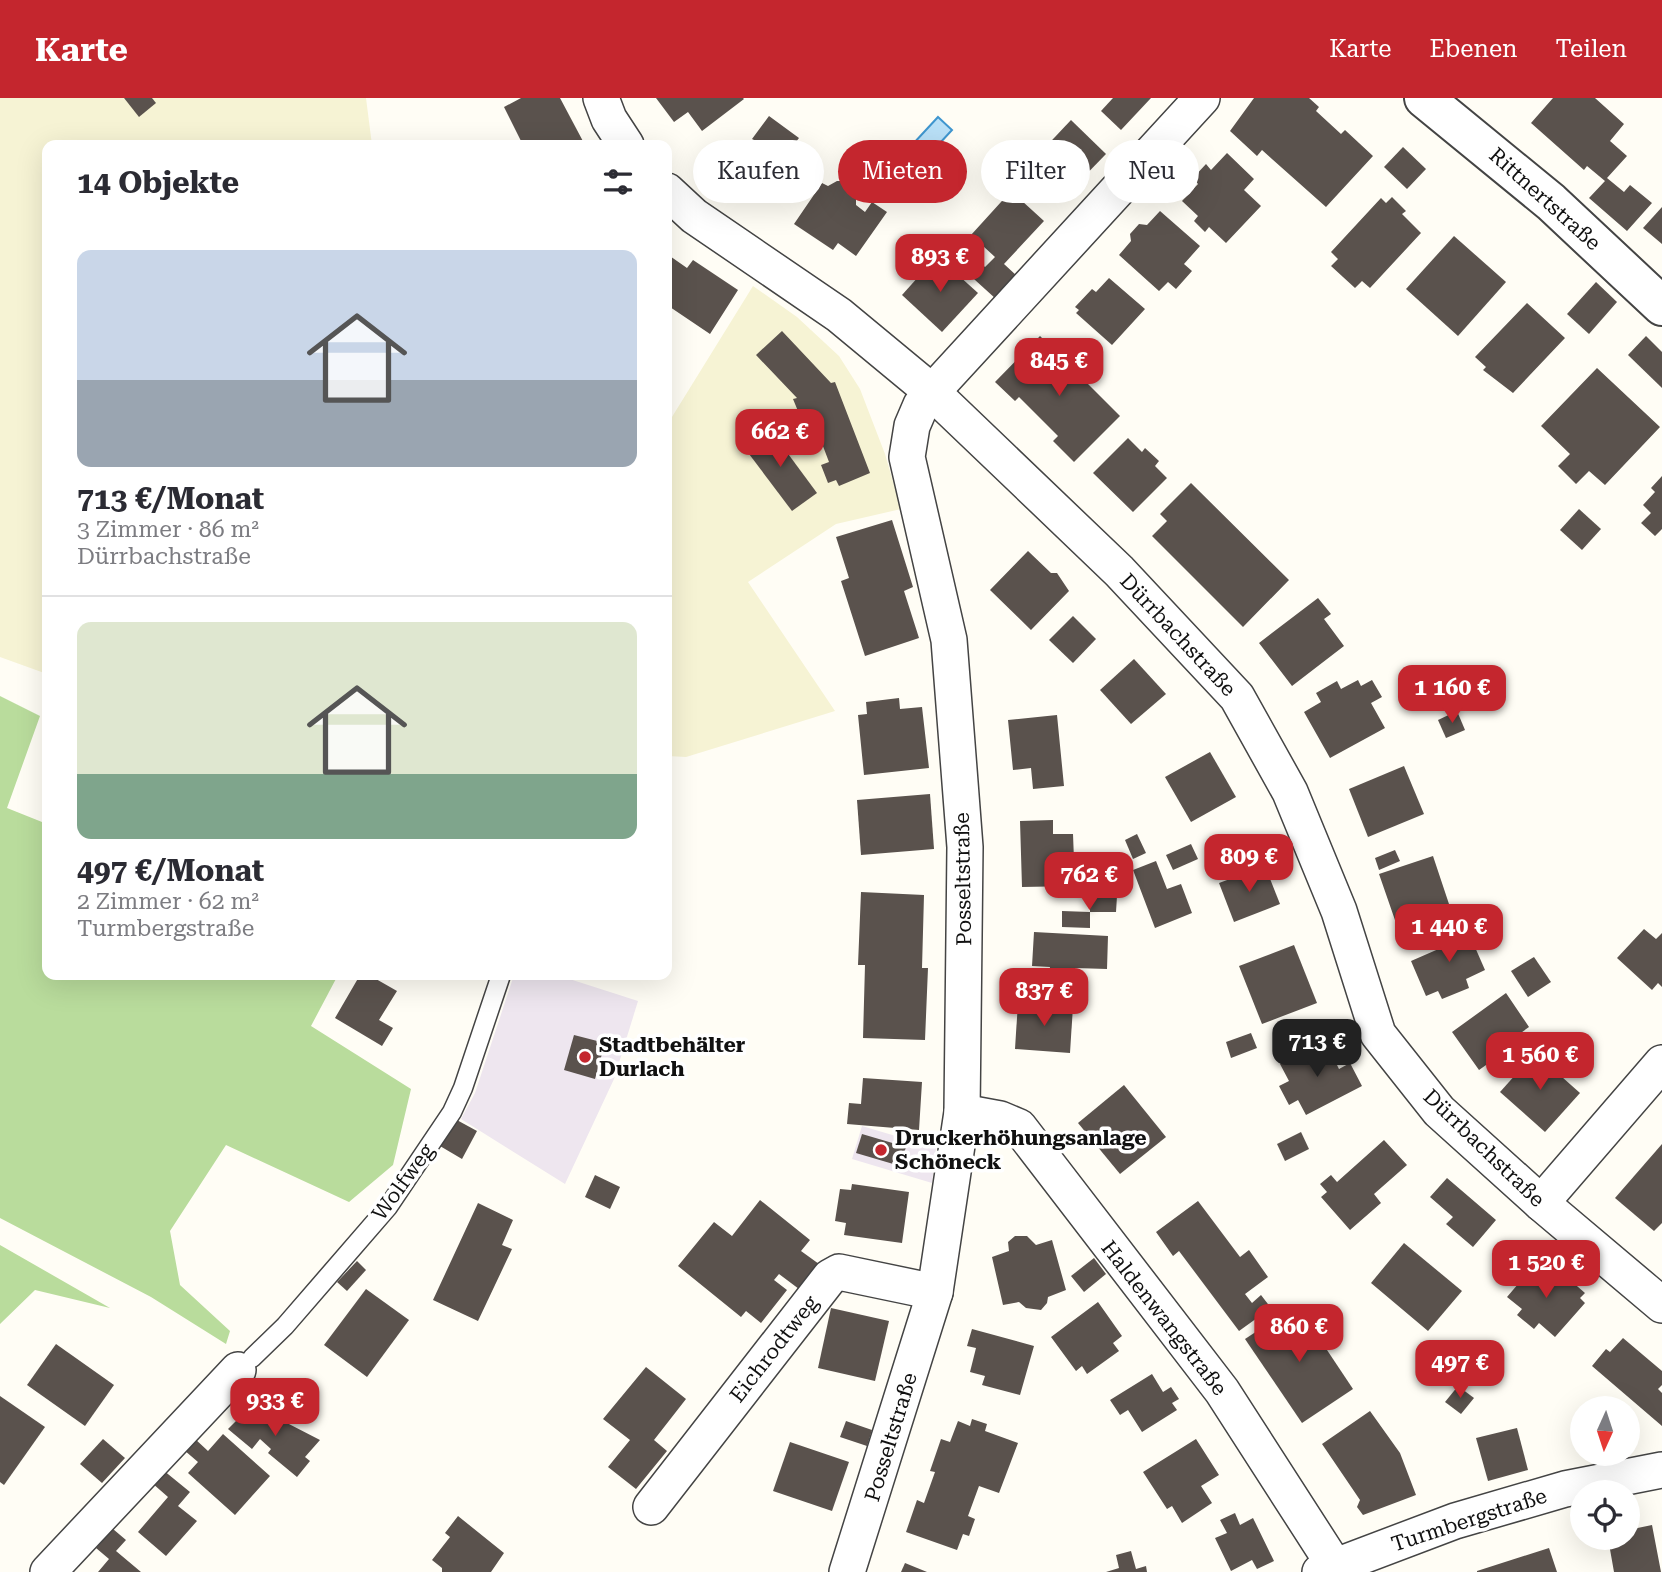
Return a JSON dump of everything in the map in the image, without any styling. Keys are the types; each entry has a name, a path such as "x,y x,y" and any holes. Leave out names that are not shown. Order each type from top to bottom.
{"street":[{"path":"601,98 609,119 622,140"},
{"name":"Posseltstraße","path":"847,1572 935,1292 962,1112 965,1065 965,847 949,640 907,457 912,426 921,405 932,392 1202,98"},
{"name":"Rittnertstraße","path":"1423,98 1551,202 1662,306"},
{"name":"Dürrbachstraße","path":"672,196 694,216 839,314 932,392 1119,571 1237,697 1290,792 1339,911 1378,1034 1438,1111 1541,1203 1662,1305"},
{"path":"1541,1203 1662,1063"},
{"name":"Haldenwangstraße","path":"962,1112 1000,1119 1018,1127 1222,1391 1327,1568"},
{"name":"Eichrodtweg","path":"651,1507 830,1277 839,1272 935,1292"},
{"name":"Wolfweg","path":"48,1572 245,1364"},
{"name":"Turmbergstraße","path":"1327,1568 1455,1521 1566,1489 1662,1471"}],"lane":[{"name":"Wolfweg","path":"245,1364 285,1326 388,1207 452,1112 463,1088 499,980"}],"shaded area":[{"path":"0,98 366,98 371,140 42,140 42,672 0,657"},
{"path":"753,286 797,317 839,356 860,389 885,454 901,509 836,524 748,582 835,711 686,757 672,756 672,417"},
{"path":"512,980 573,980 638,1001 614,1079 565,1184 461,1119 475,1093"},
{"path":"862,1126 936,1148 932,1183 852,1159"}],"green space":[{"path":"0,696 40,716 7,808 42,822 42,980 335,980 311,1026 411,1089 393,1165 349,1202 226,1145 170,1231 180,1285 230,1331 226,1344 151,1297 0,1218"},
{"path":"0,1245 110,1308 35,1290 0,1324"}],"water":[{"path":"938,117 952,130 943,140 917,140"}],"building":[{"path":"124,98 152,98 156,103 139,117"},
{"path":"521,98 560,98 582,140 520,140 504,107"},
{"path":"656,98 744,99 702,131 688,112 674,122"},
{"path":"1113,98 1151,98 1121,130 1101,111"},
{"path":"1254,98 1309,98 1319,107 1316,111 1341,134 1345,130 1373,156 1326,207 1262,150 1257,156 1230,131"},
{"path":"1553,98 1595,98 1624,124 1610,141 1627,156 1607,178 1624,192 1630,185 1652,203 1627,231 1589,198 1605,181 1587,166 1584,170 1531,123"},
{"path":"769,116 799,138 798,140 752,139"},
{"path":"1071,120 1104,152 1104,156 1090,170 1090,140 1052,140"},
{"path":"1403,147 1426,169 1407,189 1384,167"},
{"path":"1227,153 1254,179 1244,190 1261,206 1226,243 1209,227 1205,232 1194,221 1198,216 1184,203 1199,203 1199,172 1206,164 1211,170"},
{"path":"838,181 838,203 856,203 865,212 874,203 887,212 856,256 838,243 833,250 794,224 808,203 824,203 824,184 828,186"},
{"path":"1392,197 1406,211 1402,214 1421,233 1370,288 1362,281 1355,288 1331,266 1338,259 1331,252 1381,198 1386,203"},
{"path":"1000,203 1024,203 1044,221 1004,264 1017,276 996,299 964,270 975,259 985,267 995,257 971,235"},
{"path":"1662,207 1662,244 1643,228"},
{"path":"1160,211 1200,246 1184,264 1192,271 1176,289 1168,282 1159,291 1119,255 1131,241 1130,234 1139,224 1147,225"},
{"path":"1454,236 1506,282 1458,336 1406,289"},
{"path":"937,256 978,293 942,332 902,295"},
{"path":"672,258 687,268 693,260 738,290 710,334 672,308"},
{"path":"1109,278 1145,309 1112,345 1076,313 1079,310 1075,307 1092,289 1096,292"},
{"path":"1596,282 1617,302 1589,334 1567,314"},
{"path":"1527,303 1565,338 1513,393 1483,370 1486,367 1475,357"},
{"path":"782,331 831,383 835,382 870,473 839,486 836,480 828,483 821,465 829,462 810,412 800,416 793,399 797,398 756,355"},
{"path":"1040,336 1120,416 1074,462 1053,441 1058,436 1019,397 1015,401 995,382"},
{"path":"1646,336 1662,352 1662,388 1628,355"},
{"path":"1597,368 1660,427 1605,485 1589,471 1576,484 1558,466 1570,454 1541,426"},
{"path":"769,428 817,493 792,511 743,446"},
{"path":"1128,438 1142,452 1145,448 1159,461 1155,466 1167,478 1133,512 1093,473"},
{"path":"1662,476 1662,529 1655,536 1641,523 1651,513 1643,505 1655,492 1651,488"},
{"path":"1191,483 1289,580 1243,627 1152,536 1167,521 1160,514"},
{"path":"1579,509 1601,529 1582,550 1560,530"},
{"path":"892,520 913,587 904,591 919,638 865,656 841,581 849,578 836,537"},
{"path":"1028,551 1051,573 1057,573 1069,591 1031,630 990,590"},
{"path":"1318,598 1331,614 1324,619 1344,646 1292,686 1259,643"},
{"path":"1073,616 1096,639 1073,663 1049,640"},
{"path":"1134,659 1166,694 1131,724 1100,690"},
{"path":"1358,680 1361,686 1372,680 1382,697 1371,703 1385,728 1330,758 1304,712 1321,702 1316,693 1337,681 1341,689"},
{"path":"899,698 900,709 922,707 929,768 864,775 858,715 867,714 866,702"},
{"path":"1457,711 1465,730 1446,738 1438,720"},
{"path":"1057,715 1064,786 1033,789 1031,768 1013,770 1008,720"},
{"path":"1210,752 1236,797 1191,822 1165,777"},
{"path":"1404,766 1424,814 1368,837 1349,789"},
{"path":"930,794 934,849 861,855 857,800"},
{"path":"1053,820 1053,834 1073,834 1075,886 1022,887 1020,821"},
{"path":"1137,834 1146,853 1133,859 1125,840"},
{"path":"1191,844 1198,859 1173,870 1166,855"},
{"path":"1395,850 1400,861 1379,870 1375,858"},
{"path":"1433,856 1449,904 1426,911 1429,919 1414,924 1412,918 1396,923 1379,874"},
{"path":"1156,861 1167,889 1181,884 1192,913 1155,928 1133,870"},
{"path":"1265,866 1280,904 1234,922 1219,883"},
{"path":"861,892 924,895 922,968 928,968 925,1040 863,1038 865,965 858,965"},
{"path":"1090,896 1117,896 1116,912 1090,912"},
{"path":"1062,911 1090,912 1090,928 1062,927"},
{"path":"1464,922 1485,970 1466,979 1469,988 1442,999 1438,991 1426,996 1411,961 1450,944 1444,931"},
{"path":"1644,929 1656,939 1662,933 1662,987 1658,983 1652,990 1617,958"},
{"path":"1034,932 1108,936 1107,969 1075,968 1075,975 1049,974 1050,967 1032,966"},
{"path":"1294,945 1317,1003 1262,1024 1239,966"},
{"path":"1534,957 1551,982 1528,997 1511,971"},
{"path":"357,980 378,980 397,991 379,1020 393,1028 382,1046 335,1018"},
{"path":"1506,993 1529,1027 1500,1048 1503,1053 1479,1070 1452,1032"},
{"path":"1018,1002 1073,1006 1070,1053 1015,1049"},
{"path":"1251,1033 1257,1048 1231,1058 1226,1042"},
{"name":"Stadtbehälter Durlach","path":"574,1035 605,1043 595,1079 564,1070"},
{"path":"1325,1041 1339,1069 1350,1063 1362,1086 1306,1115 1298,1100 1289,1105 1279,1086 1289,1081 1280,1064"},
{"path":"1535,1053 1580,1093 1545,1132 1500,1092"},
{"path":"863,1078 922,1082 919,1130 847,1124 849,1103 861,1104"},
{"path":"1124,1085 1166,1137 1120,1174 1078,1123"},
{"path":"455,1119 477,1131 462,1159 440,1146"},
{"path":"1301,1132 1309,1149 1285,1161 1277,1144"},
{"name":"Druckerhöhungsanlage Schöneck","path":"862,1134 906,1147 900,1166 856,1153"},
{"path":"1384,1140 1407,1165 1374,1194 1381,1203 1350,1230 1321,1197 1327,1192 1320,1184 1331,1175 1337,1182"},
{"path":"1662,1144 1662,1223 1654,1231 1615,1198"},
{"path":"595,1175 620,1187 610,1209 585,1197"},
{"path":"1447,1178 1496,1220 1473,1247 1446,1224 1453,1217 1430,1197"},
{"path":"852,1184 909,1192 902,1243 844,1235 846,1223 835,1221 840,1189 851,1190"},
{"path":"760,1200 810,1240 801,1251 819,1264 799,1289 779,1274 774,1280 787,1290 761,1323 746,1311 741,1317 678,1266 714,1222 732,1236"},
{"path":"1198,1201 1240,1257 1249,1250 1268,1277 1245,1294 1252,1303 1261,1295 1271,1308 1239,1331 1179,1251 1173,1256 1156,1232"},
{"path":"478,1203 513,1220 502,1245 512,1249 478,1321 433,1300"},
{"path":"1015,1236 1027,1236 1036,1245 1052,1240 1066,1290 1048,1297 1041,1310 1026,1308 1019,1302 1003,1305 992,1257 1009,1251 1008,1242"},
{"path":"1404,1243 1462,1291 1428,1331 1371,1283"},
{"path":"1094,1258 1106,1274 1084,1292 1071,1276"},
{"path":"357,1261 366,1270 347,1291 337,1282"},
{"path":"1537,1262 1565,1286 1570,1280 1585,1293 1580,1298 1585,1303 1555,1337 1539,1323 1534,1329 1517,1315 1522,1309 1507,1297"},
{"path":"366,1289 409,1320 367,1377 324,1345"},
{"path":"1098,1302 1122,1336 1113,1343 1119,1351 1087,1374 1082,1366 1076,1371 1051,1337"},
{"path":"1297,1305 1353,1389 1302,1423 1245,1339"},
{"path":"831,1308 889,1321 875,1381 818,1368"},
{"path":"972,1329 1034,1346 1020,1395 982,1385 985,1376 970,1372 976,1348 967,1346"},
{"path":"1623,1338 1662,1371 1662,1385 1658,1389 1662,1393 1662,1426 1640,1407 1640,1396 1627,1396 1592,1366 1606,1349 1610,1352"},
{"path":"56,1344 114,1385 85,1426 27,1385"},
{"path":"646,1367 686,1399 654,1440 667,1451 636,1489 608,1467 630,1440 603,1419"},
{"path":"1152,1374 1163,1392 1171,1387 1179,1399 1172,1403 1177,1410 1142,1432 1128,1410 1120,1415 1110,1400"},
{"path":"1458,1386 1474,1398 1461,1414 1445,1402"},
{"path":"0,1396 45,1427 4,1485 0,1482"},
{"path":"252,1405 320,1440 305,1457 310,1461 297,1477 268,1453 271,1449 260,1439 252,1449 228,1429"},
{"path":"1370,1411 1400,1453 1416,1495 1363,1515 1357,1507 1360,1500 1322,1444"},
{"path":"972,1419 987,1424 985,1431 1018,1443 999,1493 979,1486 968,1516 975,1519 969,1536 963,1534 957,1550 906,1532 917,1500 924,1503 935,1472 930,1471 941,1439 950,1442 958,1421 970,1426"},
{"path":"846,1421 872,1430 867,1446 840,1437"},
{"path":"1517,1428 1528,1470 1488,1481 1476,1438"},
{"path":"223,1434 270,1476 235,1515 188,1473 198,1462 184,1450 194,1438 208,1451"},
{"path":"103,1439 125,1458 102,1483 80,1464"},
{"path":"1196,1439 1219,1475 1201,1486 1212,1503 1182,1523 1172,1506 1167,1509 1143,1472"},
{"path":"790,1442 849,1462 832,1511 773,1491"},
{"path":"163,1470 190,1492 178,1506 197,1521 166,1556 138,1532 168,1497 152,1483"},
{"path":"1235,1513 1240,1525 1253,1518 1274,1561 1257,1569 1252,1560 1231,1571 1215,1538 1227,1533 1220,1520"},
{"path":"458,1516 504,1553 491,1572 442,1572 442,1568 432,1560 450,1537 445,1533"},
{"path":"1652,1525 1661,1572 1614,1572 1610,1550 1640,1550 1640,1528"},
{"path":"113,1529 126,1540 116,1551 141,1572 98,1572 109,1559 96,1548"},
{"path":"1549,1548 1557,1572 1477,1572 1477,1571"},
{"path":"1131,1551 1136,1569 1146,1566 1147,1572 1106,1572 1119,1568 1116,1555"},
{"path":"905,1563 927,1572 901,1572"}],"place":[{"name":"Stadtbehälter Durlach","path":"585,1057"},
{"name":"Druckerhöhungsanlage Schöneck","path":"881,1150"}]}
